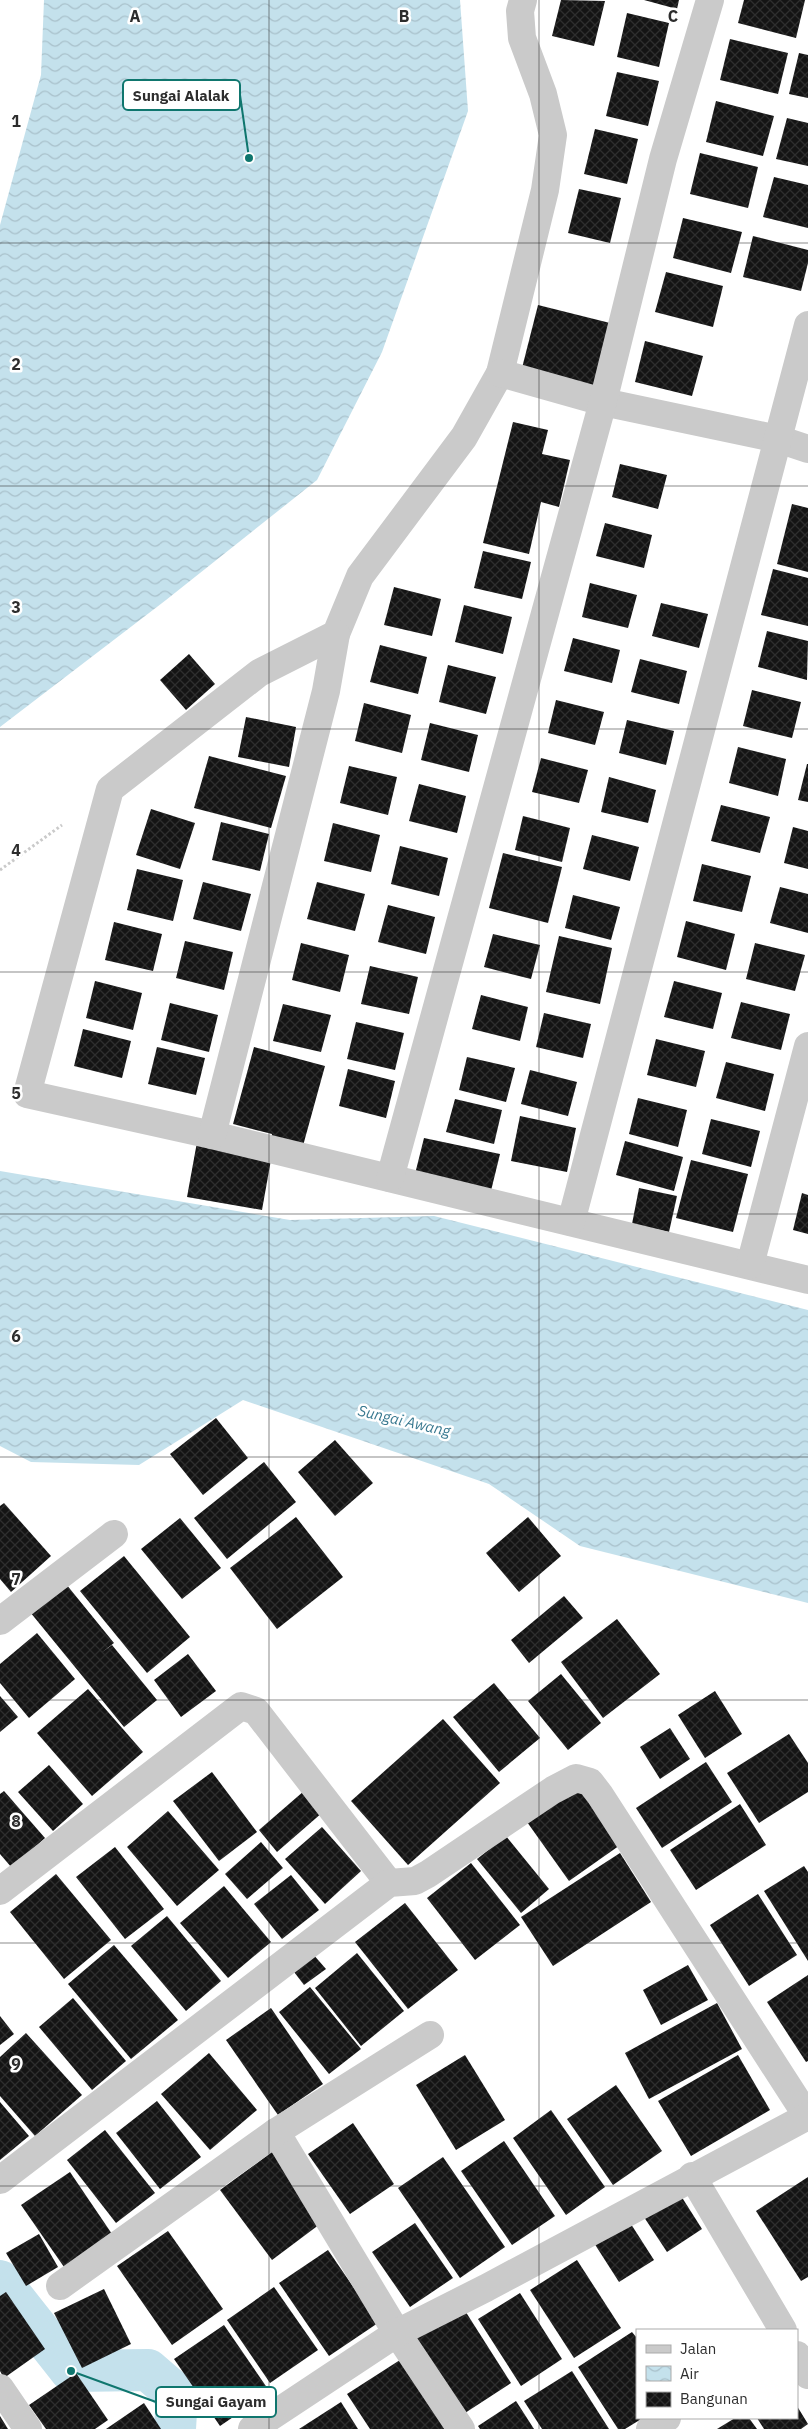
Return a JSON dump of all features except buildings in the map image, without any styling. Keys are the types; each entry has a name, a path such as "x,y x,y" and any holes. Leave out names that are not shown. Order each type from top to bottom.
{"street":[{"path":"212,1135 326,691 336,634 360,576 464,437 500,373 545,190 553,135 543,94 522,38 520,11 522,0"},
{"path":"390,1178 603,402 663,159 710,0"},
{"path":"571,1222 808,326"},
{"path":"500,373 603,402 778,439 808,449"},
{"path":"336,634 259,673 110,789 27,1094 212,1135 808,1280"},
{"path":"750,1265 808,1046"},
{"path":"0,1621 114,1534"},
{"path":"0,1891 241,1706 256,1711 388,1883"},
{"path":"0,2180 388,1883 415,1881 553,1790 576,1778 590,1782 808,2116 692,2176 486,2288 397,2332 252,2429"},
{"path":"60,2286 276,2132 430,2035"},
{"path":"276,2132 397,2332 461,2429"},
{"path":"692,2176 782,2329"},
{"path":"798,2357 808,2375"},
{"path":"0,2388 28,2429"},
{"path":"650,2429 665,2419"}],"path":[{"path":"0,870 63,824"}],"water":[{"path":"44,0 460,0 468,111 382,352 317,480 166,600 0,727 0,225 41,75"},
{"name":"Sungai Awang","path":"0,1171 290,1220 434,1216 808,1310 808,1603 580,1546 489,1484 243,1400 139,1465 31,1462 0,1446"}],"waterway":[{"path":"0,2281 71,2371 148,2370 177,2395 175,2429"}],"place":[{"name":"Sungai Alalak","path":"249,158"},
{"name":"Sungai Gayam","path":"71,2371"}]}
